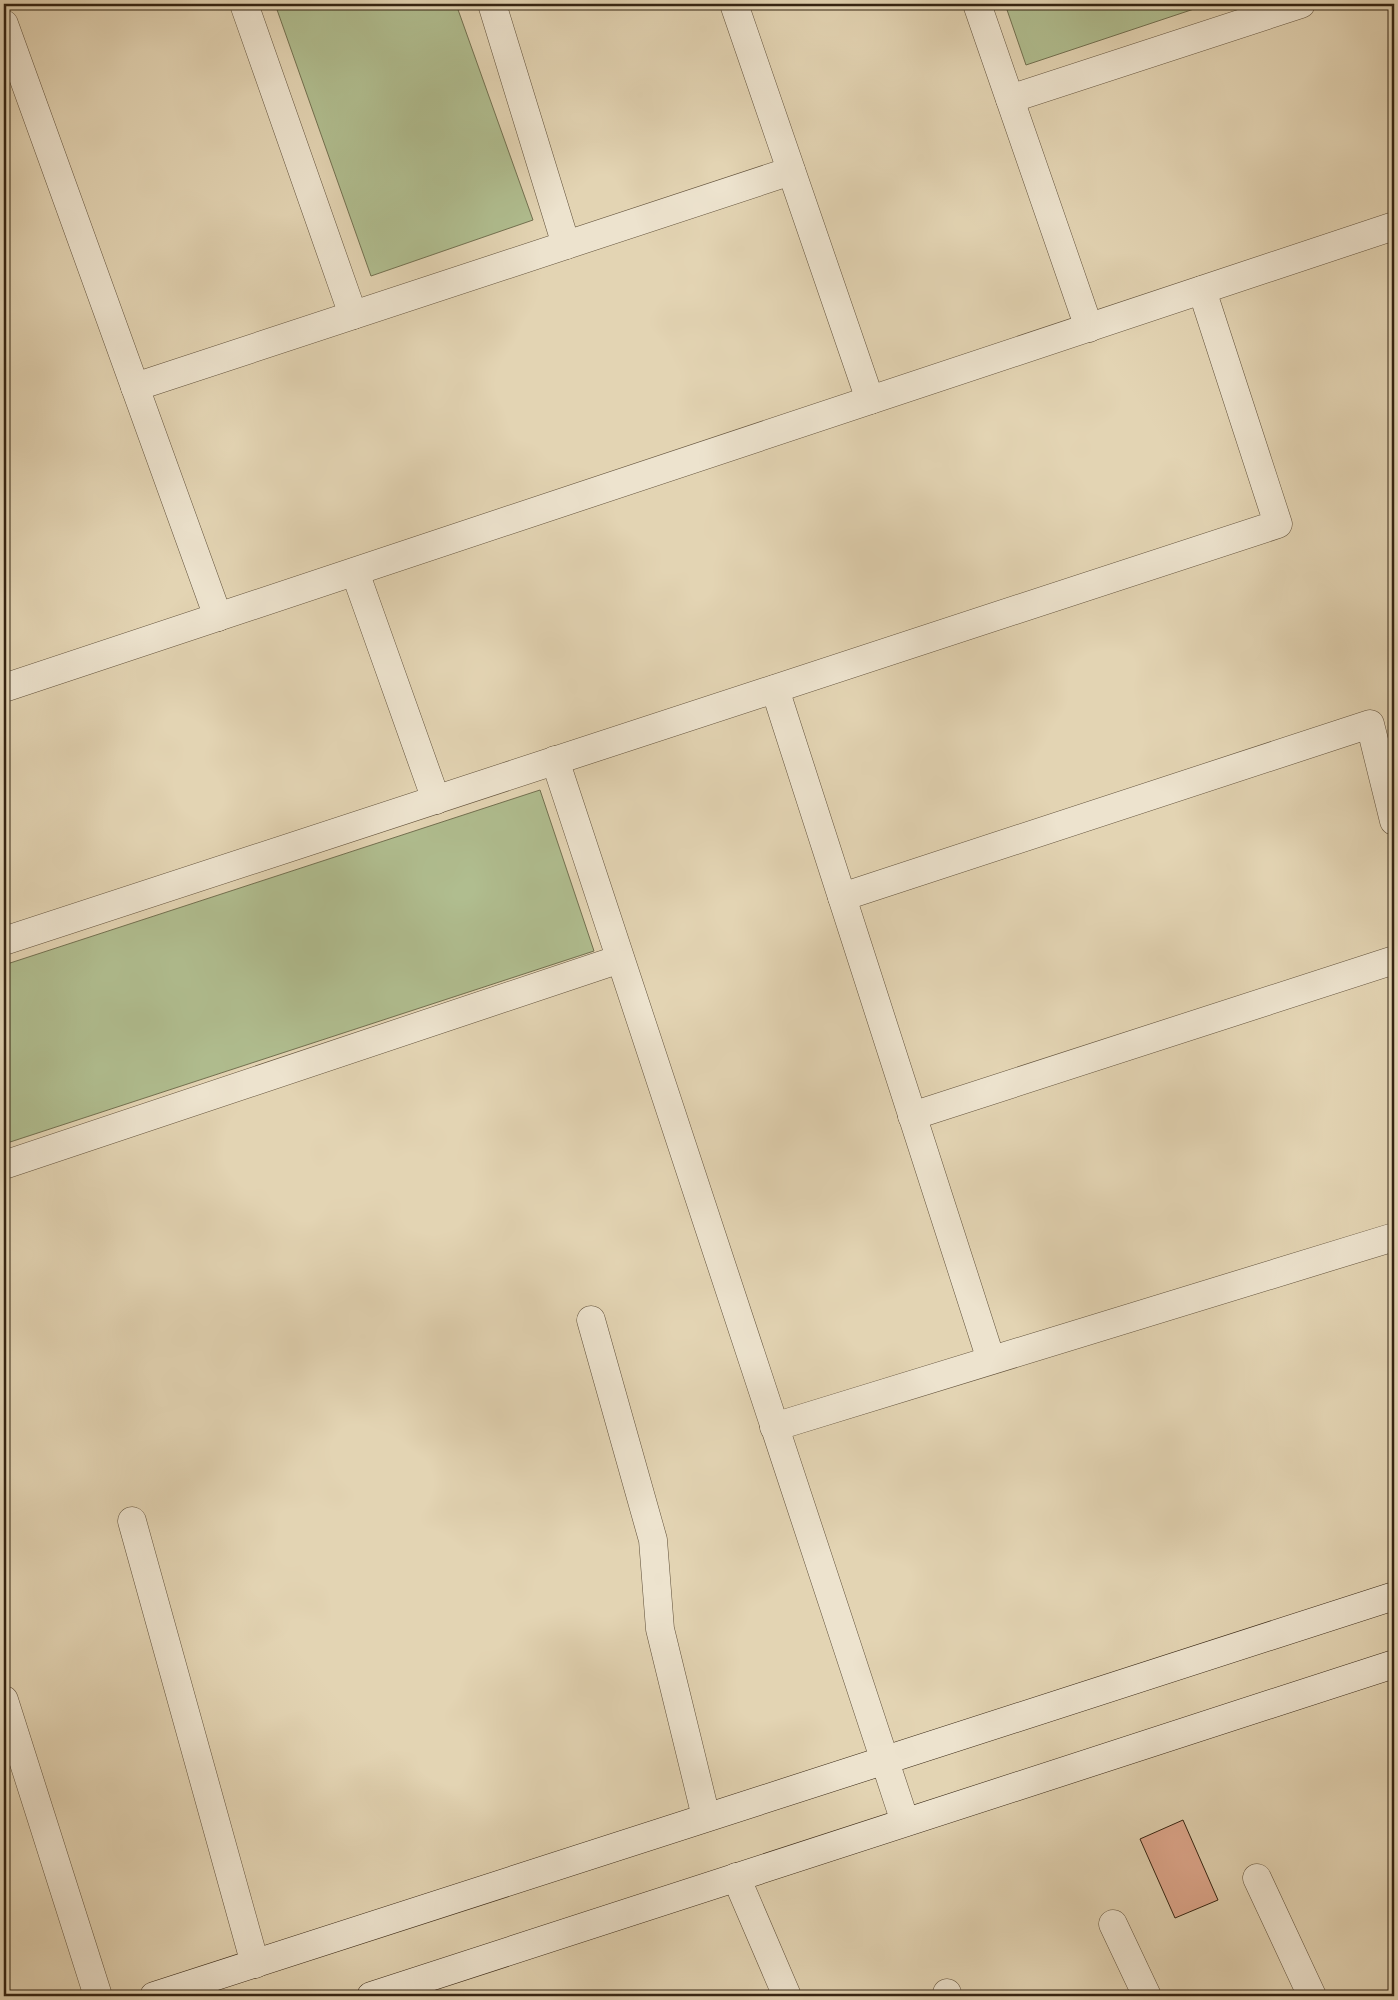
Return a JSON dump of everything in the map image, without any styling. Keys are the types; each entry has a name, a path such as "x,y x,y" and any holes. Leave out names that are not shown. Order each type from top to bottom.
{"street":[{"path":"244,4 353,315"},
{"path":"492,4 566,245"},
{"path":"734,4 870,400"},
{"path":"977,4 1089,328"},
{"path":"1010,99 1301,4"},
{"path":"4,24 218,617"},
{"path":"135,387 791,171"},
{"path":"4,688 1394,226"},
{"path":"4,941 1278,524 1202,290"},
{"path":"355,572 436,800"},
{"path":"775,689 991,1360"},
{"path":"842,897 1370,724 1394,821"},
{"path":"555,760 905,1822"},
{"path":"4,1165 620,959"},
{"path":"912,1116 1394,960"},
{"path":"774,1427 1394,1237"},
{"path":"591,1320 653,1540 660,1629 706,1817"},
{"path":"132,1522 255,1964"},
{"path":"154,1996 1394,1596"},
{"path":"371,1996 1394,1664"},
{"path":"4,1700 98,1996"},
{"path":"736,1877 787,1996"},
{"path":"1257,1878 1312,1996"},
{"path":"1113,1924 1147,1996"}],"green space":[{"path":"275,4 456,4 533,220 371,276"},
{"path":"1005,4 1209,4 1026,65"},
{"path":"540,790 594,951 4,1144 4,965"}],"building":[{"path":"1183,1820 1218,1900 1175,1918 1140,1839"}]}
